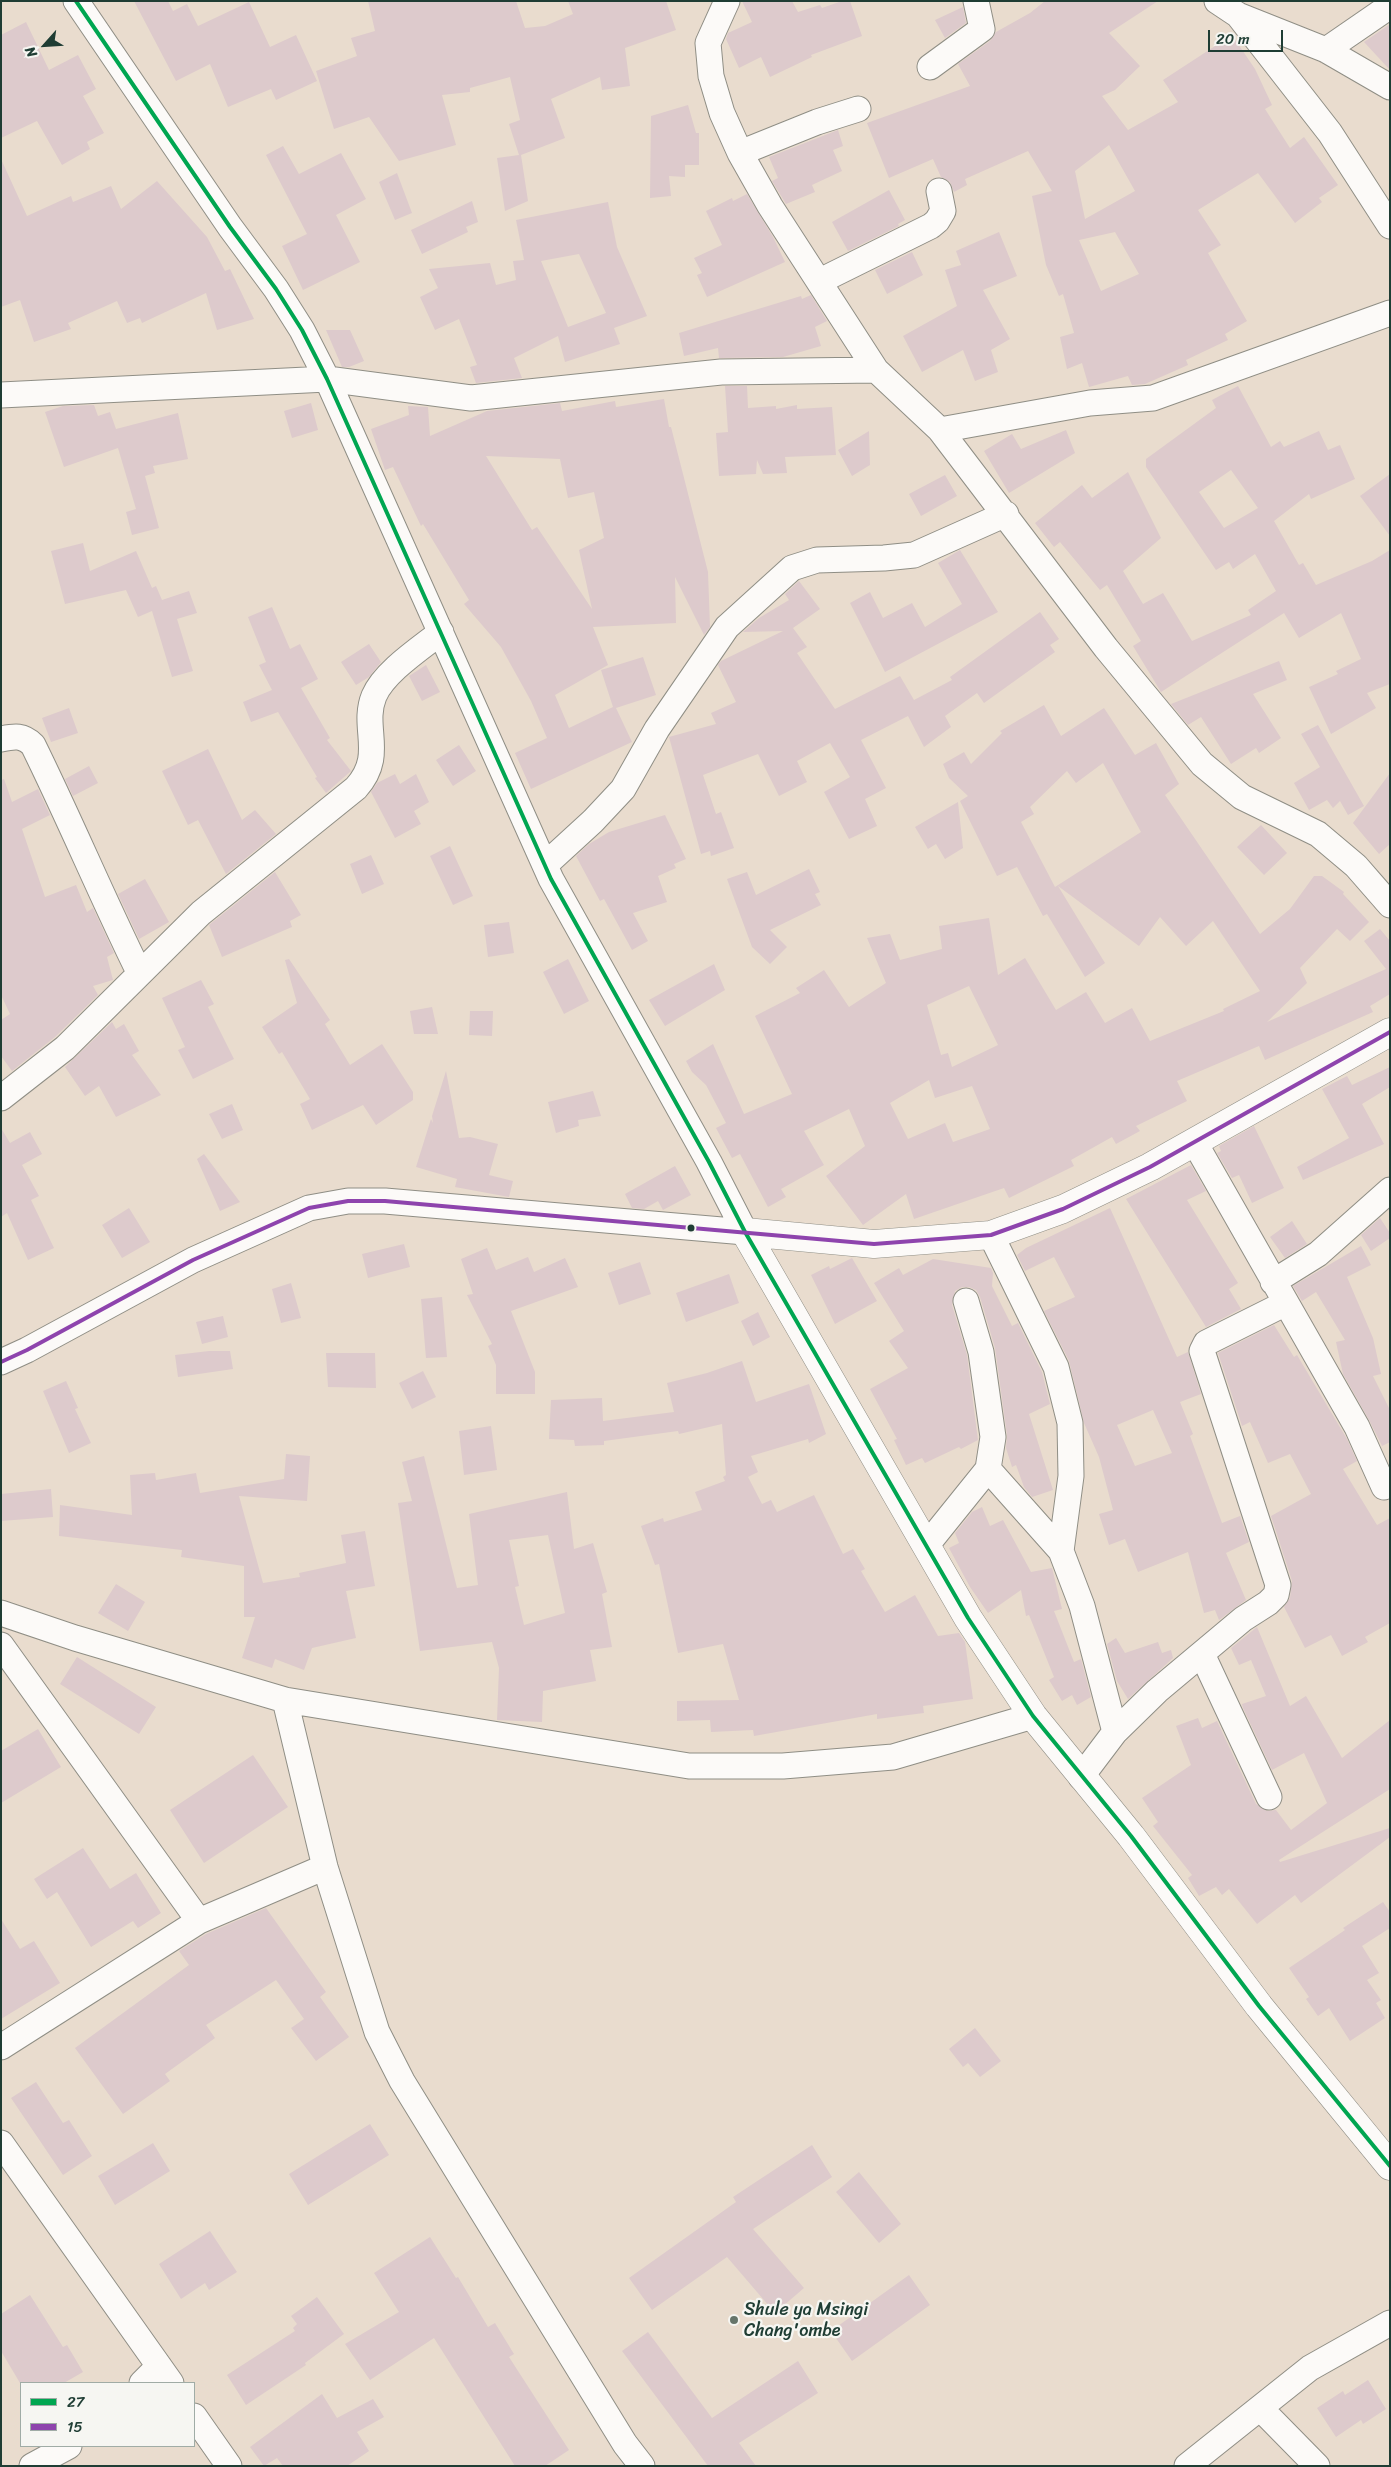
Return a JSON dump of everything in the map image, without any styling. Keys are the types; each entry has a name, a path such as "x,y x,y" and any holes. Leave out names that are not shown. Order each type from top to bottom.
{"street":[{"path":"76,1 230,227 276,289 302,330 328,379 545,865 709,1162 745,1232 968,1618 1033,1716 1130,1836 1259,2006 1390,2166"},
{"path":"930,67 982,29 976,1"},
{"path":"1217,1 1238,15 1326,50 1390,87"},
{"path":"720,6 708,43 711,76 722,113 740,153 770,206 876,370 940,430 1006,514 1106,648 1202,764 1242,797 1318,834 1356,866 1390,905"},
{"path":"1326,50 1377,8"},
{"path":"1238,15 1330,134 1390,226"},
{"path":"740,153 817,122 858,109"},
{"path":"820,281 931,226 937,221 943,211 939,191"},
{"path":"940,430 1090,403 1153,398 1390,313"},
{"path":"1,395 328,379 471,398 720,372 876,370"},
{"path":"545,865 593,821 622,789 667,715 727,627 792,568 817,560 914,555 1006,514"},
{"path":"1,1098 65,1048 139,972 201,913 356,788 365,778 372,758 372,708 378,688 392,673 441,632"},
{"path":"1,739 15,736 25,738 33,745 139,972"},
{"path":"1,1362 193,1260 309,1208 348,1201 385,1201 874,1244 991,1235 1063,1209 1194,1144 1390,1032"},
{"path":"1194,1144 1356,1427 1384,1487"},
{"path":"1274,1282 1318,1254 1390,1190"},
{"path":"991,1235 1056,1367 1070,1423 1071,1476 1061,1551"},
{"path":"926,1546 988,1469 993,1438 981,1352 966,1301"},
{"path":"1081,1777 1115,1732 1157,1691 1243,1619 1268,1603 1276,1595 1278,1585 1202,1351 1206,1343 1286,1303"},
{"path":"988,1469 1061,1551 1082,1606 1115,1732"},
{"path":"1,1613 75,1638 285,1700 689,1766 783,1766 893,1757 1033,1716"},
{"path":"1,1645 199,1921"},
{"path":"1202,1654 1269,1797"},
{"path":"285,1700 325,1867 377,2032 402,2081 620,2436 642,2466"},
{"path":"1,2047 199,1921 325,1867"},
{"path":"1,2143 157,2378"},
{"path":"1187,2466 1310,2368 1390,2323"},
{"path":"1260,2408 1317,2466"},
{"path":"195,2417 229,2466"},
{"path":"32,2466 66,2447"}],"building":[{"path":"134,1 168,1 173,11 187,4 198,26 249,2 270,47 296,35 317,81 276,100 271,89 228,107 210,64 176,81"},
{"path":"368,1 516,1 525,28 545,26 573,14 568,1 666,1 676,30 625,48 630,86 602,90 600,77 551,99 565,138 521,155 528,201 505,211 497,158 519,155 509,124 520,120 510,77 470,88 470,92 442,95 456,145 399,161 369,117 334,129 316,71 357,56 351,38 375,31"},
{"path":"742,1 792,1 798,12 820,5 822,8 842,1 850,1 862,36 811,55 812,57 770,77 761,57 739,68 726,39 728,33 752,22"},
{"path":"1045,1 1158,1 1109,33 1140,66 1115,90 1102,96 1128,130 1178,102 1163,80 1232,35 1255,69 1272,105 1265,109 1290,148 1304,137 1338,185 1319,198 1322,202 1295,223 1258,173 1198,210 1221,245 1208,253 1247,321 1225,334 1228,340 1186,360 1188,365 1145,384 1132,385 1128,376 1089,387 1082,363 1067,369 1060,337 1074,333 1063,294 1059,296 1046,265 1032,196 1052,191 1028,151 965,179 967,185 954,192 950,182 941,177 933,159 889,178 867,123 970,86 958,64 990,41 996,32 1030,13","holes":["1109,145 1135,191 1085,219 1075,171","1115,232 1139,274 1101,291 1079,240"]},
{"path":"963,7 966,23 945,38 935,20"},
{"path":"26,22 49,70 78,55 96,89 83,96 104,133 87,142 90,149 62,165 37,121 1,138 1,35"},
{"path":"1390,24 1390,70 1364,42"},
{"path":"688,105 696,133 699,133 699,165 685,165 685,177 669,176 671,196 650,198 651,116"},
{"path":"838,130 843,146 833,150 842,171 812,185 815,192 786,204 772,181 778,178 769,157"},
{"path":"283,146 299,174 341,153 366,199 336,215 360,262 303,290 282,246 307,234 266,155"},
{"path":"1,159 27,216 71,196 73,202 111,186 121,209 157,181 207,237 225,271 230,269 254,319 217,330 206,293 142,323 140,318 127,323 117,301 68,323 71,329 34,342 20,300 1,307"},
{"path":"397,173 412,213 395,220 379,182"},
{"path":"889,190 905,220 898,224 899,226 848,251 832,222"},
{"path":"747,194 773,237 785,262 707,297 697,275 702,273 694,258 722,245 706,211 732,198 733,201"},
{"path":"472,201 478,222 466,227 468,232 422,254 411,230"},
{"path":"608,202 617,247 647,316 614,328 620,344 565,362 558,336 514,358 522,378 476,383 470,367 477,365 459,319 435,330 420,297 438,288 429,269 490,263 496,285 516,280 513,261 524,260 516,220","holes":["579,254 606,313 568,327 541,261"]},
{"path":"999,232 1017,276 983,290 1010,339 991,350 998,372 975,381 963,350 922,372 903,336 957,306 945,270 961,265 956,251"},
{"path":"912,252 923,275 887,294 875,270"},
{"path":"811,295 827,321 815,327 821,346 783,357 719,358 718,348 684,356 679,333 801,296 802,299"},
{"path":"326,330 350,330 364,361 349,367 342,367"},
{"path":"725,386 747,386 748,408 776,406 776,409 797,405 797,409 832,407 836,455 785,457 787,473 763,474 757,460 756,474 719,476 716,433 728,432"},
{"path":"1238,386 1271,447 1280,441 1284,447 1319,431 1328,450 1340,445 1355,479 1311,499 1309,494 1274,521 1299,565 1303,563 1316,585 1372,561 1390,550 1390,684 1367,693 1376,708 1331,734 1309,687 1338,674 1336,671 1361,659 1341,613 1299,638 1284,613 1161,692 1133,646 1141,641 1107,585 1100,590 1060,542 1054,547 1035,523 1082,485 1092,498 1128,472 1161,538 1123,571 1143,604 1163,593 1192,641 1251,615 1248,610 1276,591 1255,554 1233,569 1229,562 1216,570 1146,467 1146,459 1216,408 1212,400","holes":["1231,470 1258,508 1224,528 1199,492"]},
{"path":"664,399 669,427 671,427 708,572 710,627 704,635 675,577 676,623 593,627 608,665 555,695 569,728 613,707 601,670 643,657 656,695 616,708 632,742 531,789 515,753 547,738 531,701 501,647 464,604 469,600 423,524 421,526 393,467 385,470 371,429 409,415 408,406 428,407 430,436 487,411 560,403 562,411 615,401 616,407","holes":["486,456 560,459 568,498 594,492 604,538 579,550 592,609 537,527 532,530"]},
{"path":"311,403 318,430 292,438 284,411"},
{"path":"94,405 98,416 110,412 116,429 178,413 188,459 153,466 155,473 145,476 159,528 132,535 126,512 136,509 118,448 64,467 45,412 63,406"},
{"path":"1066,430 1075,453 1009,493 984,451 1012,434 1021,449"},
{"path":"869,431 870,465 852,476 838,450"},
{"path":"1390,474 1390,536 1360,496"},
{"path":"945,475 957,496 921,516 909,494"},
{"path":"83,543 90,571 136,551 152,588 156,586 162,600 189,591 197,613 177,619 193,671 172,677 152,611 138,617 126,590 65,604 51,551"},
{"path":"960,550 998,612 885,672 850,603 870,592 883,618 912,603 925,627 962,604 938,563"},
{"path":"799,581 820,609 793,628 807,647 797,653 835,709 900,676 914,700 952,680 950,677 1040,612 1059,639 1050,645 1055,652 984,703 977,693 945,716 951,727 924,747 908,716 861,740 886,788 865,799 877,826 849,839 824,792 850,777 830,743 797,761 807,782 779,796 758,754 703,775 716,814 721,812 734,848 711,856 710,851 701,854 669,737 716,724 711,713 736,702 718,665 721,661 783,631 743,632 759,618 789,600 785,594"},
{"path":"272,607 290,649 300,644 318,679 301,688 330,738 327,740 351,771 326,793 315,778 317,777 278,712 251,722 243,702 272,690 259,665 266,662 248,617"},
{"path":"369,644 381,662 369,677 356,685 341,662"},
{"path":"1279,661 1287,680 1253,694 1281,738 1259,753 1256,748 1231,764 1201,717 1188,725 1171,704"},
{"path":"426,665 440,692 422,701 409,676"},
{"path":"1044,705 1061,736 1104,708 1135,755 1156,743 1179,784 1165,795 1260,934 1290,909 1314,876 1322,876 1344,892 1343,894 1369,922 1350,941 1337,929 1300,968 1307,983 1267,1022 1386,969 1364,941 1380,929 1390,941 1390,994 1370,1006 1373,1012 1265,1060 1259,1046 1177,1081 1187,1101 1136,1126 1140,1131 1116,1144 1112,1137 1071,1160 1074,1166 1009,1198 1004,1188 914,1219 906,1194 863,1225 826,1176 865,1146 849,1109 804,1131 824,1165 781,1189 786,1197 768,1207 740,1154 732,1158 716,1128 726,1123 706,1085 692,1072 686,1061 713,1044 744,1114 792,1094 755,1016 800,993 796,988 824,970 849,1007 886,983 867,938 890,934 900,960 942,949 939,926 989,918 998,975 1025,958 1056,1010 1086,992 1105,1023 1132,1008 1150,1041 1224,1011 1223,1009 1260,991 1213,921 1186,946 1160,917 1139,946 1058,886 1105,963 1085,977 1047,914 1043,916 1017,867 997,876 960,801 968,796 949,778 943,764 964,752 971,764 1002,733 1000,731","holes":["1103,763 1141,832 1055,887 1021,822 1034,814 1030,807 1067,771 1076,783","969,986 998,1045 952,1067 948,1053 941,1055 927,1005","929,1080 935,1098 972,1086 990,1129 953,1142 945,1123 908,1139 890,1103"]},
{"path":"69,708 78,733 51,742 42,718"},
{"path":"1318,725 1364,806 1348,815 1340,801 1333,808 1327,800 1309,810 1294,783 1320,767 1301,734"},
{"path":"459,745 476,771 453,786 436,760"},
{"path":"208,749 242,820 255,810 276,834 226,874 198,820 188,825 162,771"},
{"path":"89,766 98,783 73,796 65,779"},
{"path":"1390,773 1390,844 1379,854 1353,823"},
{"path":"395,774 400,784 416,774 429,802 414,811 421,824 395,838 371,792 377,783"},
{"path":"4,779 12,802 38,789 50,815 22,829 45,897 76,885 87,912 93,908 114,953 107,957 113,980 93,986 98,995 55,1037 12,1071 1,1056 1,1020 10,1014 1,995 1,780"},
{"path":"958,802 963,848 945,859 936,844 928,849 915,827"},
{"path":"665,815 686,859 674,864 676,868 658,876 667,902 633,913 648,941 632,950 604,899 600,901 576,856 589,844 609,832"},
{"path":"1261,825 1287,853 1264,875 1237,847"},
{"path":"450,846 473,896 453,905 430,856"},
{"path":"371,855 384,884 362,894 350,864"},
{"path":"809,869 820,892 815,894 821,905 770,930 787,947 770,964 752,947 727,879 747,872 756,895"},
{"path":"275,872 301,915 290,921 292,927 222,957 209,925"},
{"path":"145,879 169,922 139,939 118,894"},
{"path":"509,922 514,953 488,957 484,925"},
{"path":"289,959 330,1020 325,1024 350,1065 382,1044 413,1092 413,1100 376,1125 363,1105 312,1130 300,1104 310,1099 282,1052 279,1054 262,1027 297,1003 285,960"},
{"path":"568,959 589,1001 564,1014 543,972"},
{"path":"714,964 725,990 665,1026 649,1000"},
{"path":"201,980 214,1004 208,1007 234,1059 193,1079 178,1050 185,1047 162,998"},
{"path":"432,1007 438,1034 414,1034 410,1011"},
{"path":"470,1011 493,1011 492,1036 469,1035"},
{"path":"112,1022 116,1029 124,1024 139,1051 132,1055 161,1095 116,1117 99,1086 85,1096 65,1067"},
{"path":"1390,1067 1390,1087 1362,1104 1384,1144 1303,1180 1297,1167 1349,1138 1322,1089 1347,1076 1352,1085"},
{"path":"446,1071 459,1138 470,1137 498,1144 489,1175 513,1181 509,1197 455,1187 457,1179 416,1167 431,1119 433,1123 432,1116"},
{"path":"593,1091 601,1116 578,1120 579,1126 556,1133 548,1102"},
{"path":"232,1104 243,1130 222,1139 209,1114"},
{"path":"1254,1126 1284,1188 1252,1203 1239,1175 1232,1178 1217,1153 1221,1151 1219,1146"},
{"path":"1,1128 10,1143 30,1132 42,1154 22,1165 39,1196 31,1200 54,1248 28,1260 7,1213 1,1217"},
{"path":"204,1154 240,1202 220,1211 197,1159"},
{"path":"1191,1165 1206,1191 1187,1200 1238,1283 1229,1289 1241,1309 1206,1327 1126,1199"},
{"path":"675,1166 691,1195 663,1210 658,1201 644,1209 632,1208 625,1194"},
{"path":"129,1208 150,1242 122,1258 102,1225"},
{"path":"1110,1208 1177,1357 1188,1352 1201,1394 1180,1402 1193,1434 1190,1436 1222,1523 1240,1516 1249,1542 1226,1553 1246,1600 1219,1620 1215,1610 1204,1613 1188,1552 1138,1572 1125,1539 1109,1545 1099,1514 1113,1510 1099,1457 1084,1423 1069,1361 1044,1311 1075,1297 1054,1257 1025,1271 1017,1255 1026,1248","holes":["1153,1410 1172,1453 1135,1466 1117,1425"]},
{"path":"1380,1218 1390,1233 1390,1238 1371,1251 1361,1235"},
{"path":"1292,1221 1307,1244 1285,1258 1270,1237"},
{"path":"404,1244 410,1267 368,1278 362,1254"},
{"path":"1361,1246 1371,1265 1347,1277 1373,1338 1381,1374 1373,1376 1390,1410 1390,1442 1382,1446 1343,1374 1336,1342 1345,1340 1316,1292 1302,1301 1293,1286"},
{"path":"487,1248 496,1270 528,1257 534,1272 565,1258 578,1287 511,1311 535,1372 535,1394 496,1394 496,1365 488,1346 492,1344 467,1295 473,1294 461,1259"},
{"path":"852,1258 877,1301 835,1324 811,1275 829,1266 830,1269"},
{"path":"933,1259 991,1268 993,1273 992,1286 1012,1326 1018,1323 1042,1372 1050,1404 1029,1414 1053,1490 1032,1497 1024,1487 1016,1465 1012,1467 1006,1448 1007,1435 995,1348 980,1297 976,1290 969,1287 962,1287 955,1291 952,1305 967,1355 978,1440 925,1463 922,1458 906,1465 894,1440 897,1439 870,1389 908,1368 889,1341 904,1331 874,1283 899,1268 903,1275"},
{"path":"640,1262 651,1294 619,1305 608,1273"},
{"path":"729,1274 739,1303 686,1322 676,1293"},
{"path":"291,1283 301,1318 281,1323 272,1289"},
{"path":"442,1297 447,1357 426,1358 421,1299"},
{"path":"758,1312 770,1337 753,1346 741,1321"},
{"path":"223,1316 228,1337 202,1344 196,1322"},
{"path":"1274,1325 1294,1357 1297,1355 1347,1439 1357,1461 1343,1469 1377,1525 1390,1518 1390,1623 1365,1637 1368,1642 1342,1656 1331,1635 1305,1648 1284,1607 1290,1598 1292,1581 1271,1516 1311,1494 1290,1454 1268,1463 1250,1422 1242,1426 1218,1353"},
{"path":"209,1351 230,1351 233,1369 178,1377 175,1355"},
{"path":"326,1353 375,1353 376,1388 328,1387"},
{"path":"742,1361 756,1402 809,1384 826,1434 809,1443 808,1439 751,1456 758,1472 748,1477 762,1504 771,1500 777,1512 814,1495 843,1554 853,1549 865,1569 861,1571 885,1612 915,1595 938,1636 959,1633 965,1642 973,1699 923,1706 924,1713 877,1719 877,1714 754,1736 753,1730 711,1732 710,1720 677,1721 677,1701 739,1700 723,1644 678,1653 659,1564 655,1565 641,1526 663,1518 664,1522 702,1510 695,1492 725,1481 723,1477 726,1475 722,1424 679,1434 678,1431 604,1441 604,1445 575,1446 574,1440 549,1439 551,1400 602,1398 603,1421 674,1412 667,1383 707,1373"},
{"path":"423,1371 436,1397 412,1409 399,1383"},
{"path":"66,1381 78,1408 75,1409 91,1443 69,1453 43,1391"},
{"path":"491,1426 497,1470 464,1475 459,1431"},
{"path":"286,1454 310,1456 307,1501 239,1496 263,1583 300,1577 299,1573 346,1563 341,1535 365,1531 375,1586 346,1591 356,1638 312,1648 304,1670 275,1659 272,1668 242,1658 255,1617 244,1617 244,1566 181,1557 182,1550 59,1536 60,1505 132,1515 130,1475 155,1473 156,1480 196,1473 200,1493 284,1479"},
{"path":"424,1456 457,1588 478,1585 469,1514 567,1492 574,1549 593,1543 607,1592 602,1594 612,1647 590,1650 596,1681 543,1691 542,1722 497,1720 499,1668 492,1642 420,1651 398,1503 412,1501 402,1462","holes":["548,1535 565,1613 524,1625 515,1587 519,1586 509,1540"]},
{"path":"51,1489 53,1517 1,1521 1,1494"},
{"path":"982,1507 990,1526 1003,1520 1031,1572 1052,1568 1062,1609 1054,1611 1074,1662 1081,1659 1091,1697 1077,1705 1072,1695 1062,1701 1049,1680 1054,1677 1029,1615 1026,1616 1021,1590 988,1613 970,1587 949,1548 959,1543 955,1533 972,1512"},
{"path":"116,1584 145,1602 128,1631 98,1613"},
{"path":"1257,1627 1290,1706 1306,1696 1342,1758 1390,1720 1390,1789 1279,1860 1280,1862 1390,1828 1390,1837 1301,1903 1295,1895 1257,1924 1229,1889 1222,1895 1216,1887 1199,1896 1188,1878 1192,1875 1153,1826 1158,1822 1142,1798 1191,1765 1176,1726 1198,1718 1202,1728 1217,1721 1256,1804 1267,1811 1276,1810 1291,1830 1327,1803 1304,1753 1272,1770 1243,1708 1242,1704 1266,1696 1251,1660 1239,1665 1231,1648"},
{"path":"1116,1638 1125,1653 1158,1642 1162,1653 1171,1650 1173,1658 1128,1699 1117,1681 1107,1644"},
{"path":"77,1657 156,1707 139,1734 60,1684"},
{"path":"38,1729 61,1767 1,1803 1,1751"},
{"path":"253,1755 288,1807 204,1863 170,1810"},
{"path":"83,1848 110,1889 136,1873 161,1913 138,1928 133,1921 91,1947 57,1892 47,1899 34,1879"},
{"path":"1383,1902 1390,1912 1390,1928 1362,1946 1379,1973 1367,1980 1381,2000 1376,2003 1385,2018 1350,2041 1329,2008 1318,2016 1306,1999 1309,1997 1289,1968 1345,1930 1343,1928"},
{"path":"266,1908 326,1992 320,1997 349,2037 316,2061 291,2028 304,2019 276,1980 206,2025 215,2038 165,2074 170,2081 123,2114 75,2048 189,1965 179,1951 206,1934"},
{"path":"1,1919 20,1949 34,1941 60,1983 1,2019"},
{"path":"975,2028 1001,2061 980,2077 968,2063 963,2067 949,2049"},
{"path":"36,2082 63,2123 69,2120 92,2156 63,2175 11,2098"},
{"path":"370,2124 389,2155 308,2205 289,2174"},
{"path":"153,2143 170,2171 115,2205 98,2176"},
{"path":"812,2145 832,2177 753,2229 804,2288 775,2313 727,2257 652,2310 629,2278 736,2202 733,2197"},
{"path":"859,2172 901,2224 879,2243 836,2192"},
{"path":"210,2231 237,2272 209,2290 205,2283 181,2299 159,2264"},
{"path":"430,2237 456,2278 458,2277 488,2327 495,2323 514,2354 509,2357 569,2450 545,2466 515,2466 434,2338 370,2380 345,2344 399,2312 374,2273"},
{"path":"909,2275 930,2305 852,2361 831,2331"},
{"path":"30,2295 63,2347 67,2345 83,2372 66,2382 20,2383 1,2351 1,2314"},
{"path":"317,2297 344,2334 305,2363 306,2365 246,2405 227,2375 295,2331 293,2328 297,2324 291,2316"},
{"path":"648,2332 712,2418 798,2361 818,2393 739,2443 756,2466 708,2466 622,2351"},
{"path":"1368,2380 1386,2409 1363,2424 1361,2420 1336,2437 1317,2408 1343,2391 1345,2395"},
{"path":"322,2394 337,2418 373,2399 384,2417 357,2432 369,2451 347,2466 283,2466 277,2458 264,2466 250,2447"}],"transit line":[{"name":"27","path":"76,1 230,227 276,289 302,330 327,379 551,879 709,1162 745,1232 968,1618 1033,1716 1131,1836 1259,2006 1390,2166"},
{"name":"15","path":"1,1362 27,1350 193,1260 309,1208 348,1201 385,1201 874,1244 991,1235 1063,1209 1150,1167 1390,1032"}],"place":[{"name":"Shule ya Msingi Chang'ombe","path":"734,2320"}]}
